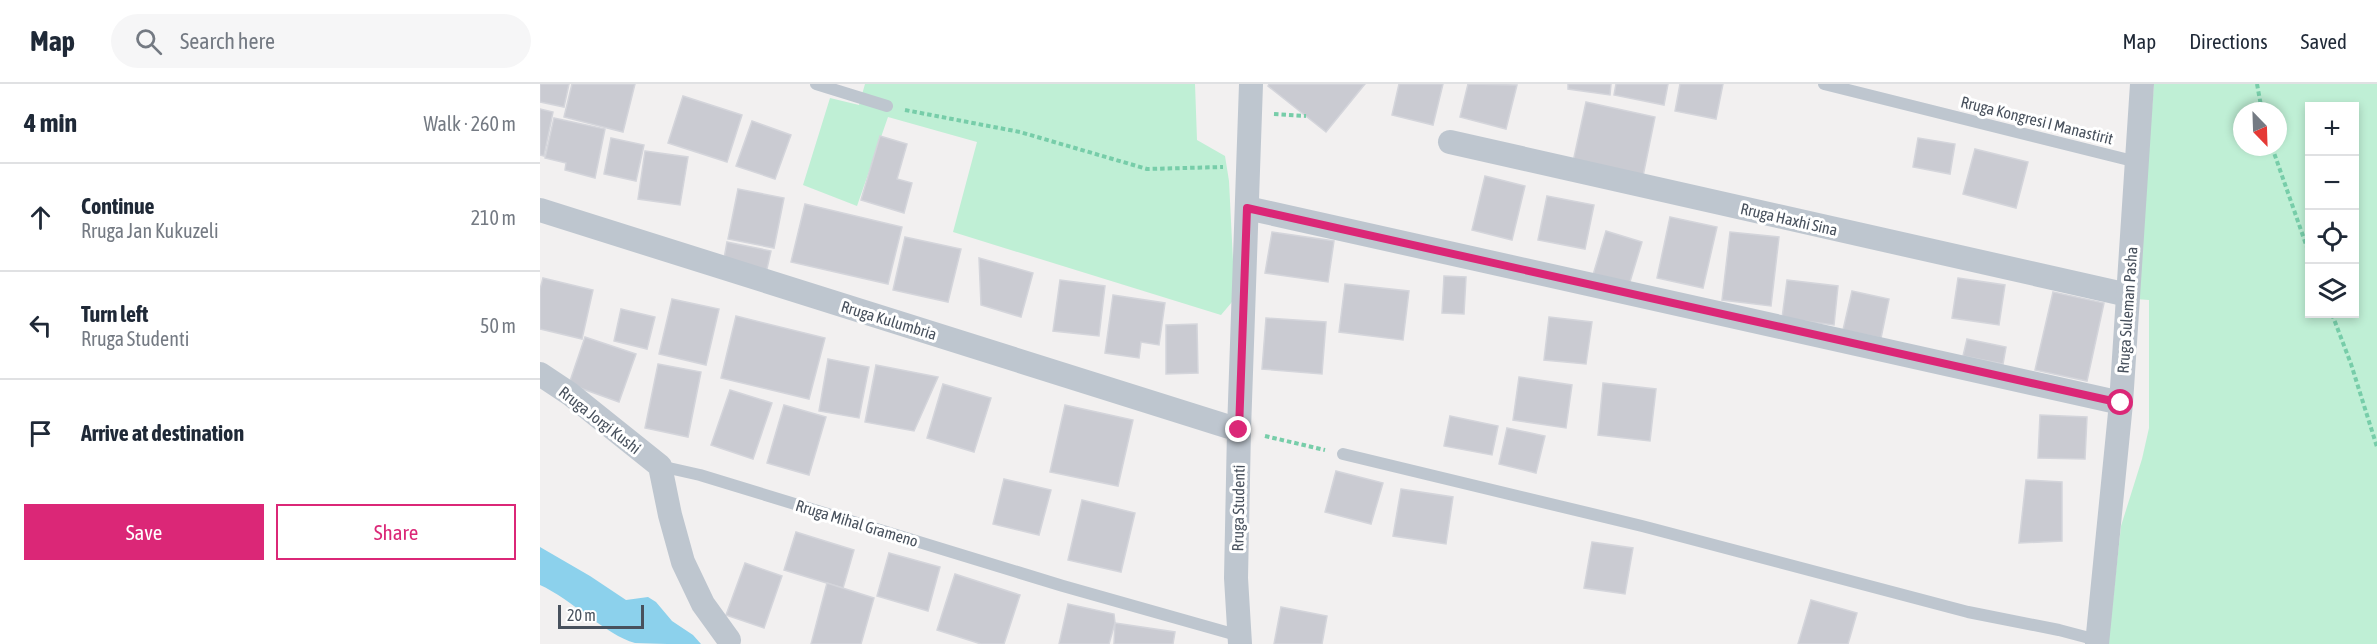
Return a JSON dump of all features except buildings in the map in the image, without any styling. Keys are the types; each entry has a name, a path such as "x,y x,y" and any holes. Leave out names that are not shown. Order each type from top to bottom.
{"street":[{"name":"Rruga Studenti","path":"1240,640 1236,578 1251,84"},
{"name":"Rruga Suleman Pasha","path":"2097,642 2121,403 2142,84"},
{"name":"Rruga Haxhi Sina","path":"1450,142 2128,295"},
{"path":"1247,208 2121,403"},
{"name":"Rruga Kulumbria","path":"540,210 1239,430"},
{"name":"Rruga Jorgi Kushi","path":"540,374 570,394 660,466"},
{"path":"660,466 683,562 703,604 730,642"}],"lane":[{"path":"816,84 887,106"},
{"name":"Rruga Kongresi I Manastirit","path":"1824,84 2137,162"},
{"path":"1343,454 1654,529 1968,612 2059,630 2097,642"},
{"name":"Rruga Mihal Grameno","path":"660,466 700,476 1240,640"}],"path":[{"path":"2257,84 2260,102"},
{"path":"887,106 1020,132 1147,169 1248,166"},
{"path":"2275,156 2305,242"},
{"path":"2334,318 2351,364 2377,447"},
{"path":"1239,430 1343,454"}],"green space":[{"path":"865,84 1195,84 1197,140 1225,156 1229,181 1234,281 1232,302 1221,315 953,232 977,142 888,117 857,206 803,185 830,98 859,105"},
{"path":"2154,84 2377,84 2377,644 2108,644 2121,526 2149,428 2149,300 2136,299"}],"water":[{"path":"540,547 626,600 648,597 656,602 672,621 693,635 701,644 635,643 612,633 540,585"}],"route":[{"path":"1239,430 1247,208 2121,403"}]}
